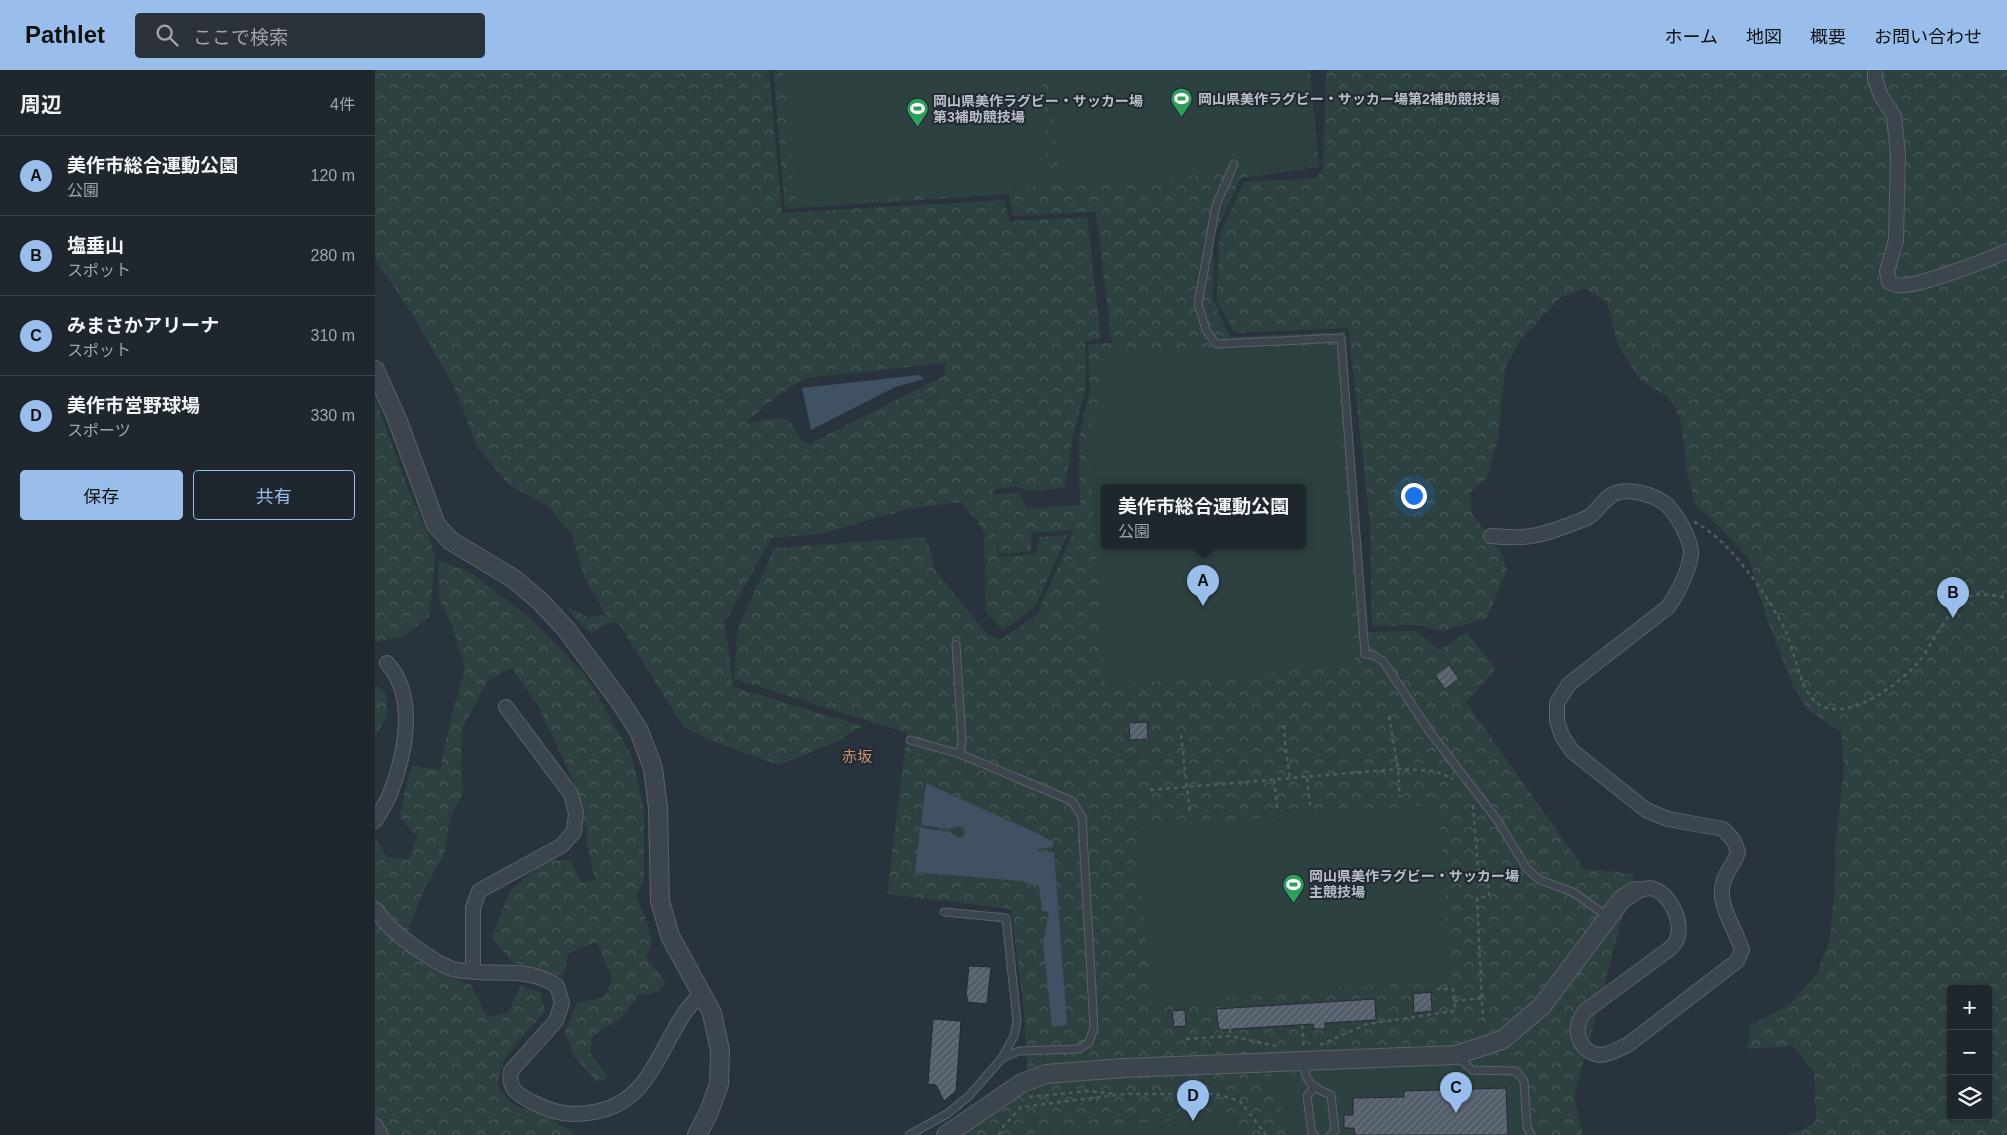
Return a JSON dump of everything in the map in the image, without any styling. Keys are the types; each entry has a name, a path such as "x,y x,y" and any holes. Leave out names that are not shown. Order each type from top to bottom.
{"street":[{"path":"1875,70 1875,80 1881,96 1894,116 1898,155 1896,240 1887,271 1889,282 1897,286 1911,285 1970,267 2007,251"},
{"path":"375,370 397,419 436,525 451,541 514,579 541,602 567,629 619,700 639,731 653,768 658,808 660,901 670,936 712,1013 720,1050 719,1084 709,1112 697,1135"},
{"path":"946,1135 1022,1083 1045,1074 1076,1070 1304,1056 1456,1055 1502,1040 1542,1006 1609,919 1622,899 1635,891 1651,888 1663,894 1677,915 1679,928 1677,940 1669,950 1585,1012 1579,1022 1577,1032 1581,1043 1589,1052 1601,1055 1629,1044 1737,961 1742,950 1725,910 1721,895 1724,880 1735,863 1738,852 1733,841 1723,829 1668,819 1646,810 1572,751 1562,736 1557,721 1557,703 1569,684 1668,607 1679,589 1691,554 1689,538 1683,527 1665,503 1630,491 1618,492 1613,495 1589,517 1540,536 1517,539 1491,536"},
{"path":"375,821 389,796 401,760 405,722 403,692 396,674 387,663"},
{"path":"473,971 473,908 479,891 561,846 574,832 576,813 571,794 506,707"},
{"path":"375,909 392,929 436,961 453,969 527,973 547,979 557,986 562,1004 555,1021 511,1071 509,1082 515,1092 554,1111 572,1115 602,1110 633,1096 645,1080 692,1001 702,994"},
{"path":"375,1125 381,1135"}],"lane":[{"path":"1234,164 1216,205 1198,304 1206,330 1216,344 1341,338 1365,654 1373,655 1383,661 1430,732 1498,820 1527,869 1540,880 1573,892 1609,919"},
{"path":"955,644 962,741 961,754"},
{"path":"910,740 961,754 1072,800 1082,817 1094,1028 1089,1042 1079,1048 1019,1051 1002,1058"},
{"path":"909,1135 947,1114 969,1096 1002,1058 1014,1036 1017,1021 1006,918 944,912"},
{"path":"1456,1055 1472,1070 1516,1071 1524,1081 1527,1128 1531,1135"},
{"path":"1304,1056 1304,1071 1314,1088 1331,1094 1335,1131 1330,1135"},
{"path":"1314,1088 1307,1096 1313,1134 1315,1135"}],"path":[{"path":"1711,532 1765,593 1787,634 1806,688 1818,704 1833,709 1855,707 1886,690 1903,677 1919,661 1957,606 1974,595 2007,598"},
{"path":"1389,716 1399,797"},
{"path":"1284,725 1290,779"},
{"path":"1181,734 1190,815"},
{"path":"1150,790 1397,769 1435,771 1456,780"},
{"path":"1307,778 1310,806"},
{"path":"1275,780 1277,808"},
{"path":"1472,796 1478,870 1487,870 1489,896 1477,898 1483,1020"},
{"path":"1302,1025 1304,1056 1366,1022 1455,1012 1453,989 1437,989"},
{"path":"1454,1001 1482,998"},
{"path":"1230,1029 1230,1036"},
{"path":"1186,1039 1230,1036 1276,1046"},
{"path":"1035,1091 1023,1096 1032,1098 1089,1091 1121,1095"},
{"path":"999,1135 1003,1127 1021,1107 1121,1095 1216,1094 1240,1101 1267,1135"}],"green space":[{"path":"375,70 769,70 782,213 1004,200 1010,221 1087,217 1101,339 1085,342 1086,387 1073,435 1065,488 1030,491 1015,486 993,490 994,494 1018,493 1027,508 1080,505 1079,439 1090,389 1088,344 1112,343 1096,212 1012,216 1009,194 785,209 773,70 1310,70 1319,167 1241,178 1214,235 1213,299 1230,337 1345,332 1367,632 1416,631 1440,650 1467,632 1496,669 1466,702 1584,869 1634,874 1574,1097 1583,1135 956,1135 1029,1091 1024,1012 1011,909 887,894 907,733 734,679 738,628 774,548 926,537 936,572 987,634 1000,640 1037,615 1074,530 1031,533 1031,551 999,554 995,519 998,557 1036,554 1040,537 1067,535 1035,607 1003,631 986,612 984,533 978,522 960,502 911,508 820,534 771,538 725,622 733,687 862,726 836,742 779,765 709,740 683,726 619,624 611,622 590,633 576,619 567,607 588,617 606,615 584,577 572,535 548,506 509,485 478,448 454,387 414,317 375,259","holes":["946,363 944,376 809,444 802,441 788,419 773,418 745,424 773,399 805,378"]},
{"name":"岡山県美作ラグビー・サッカー場 第3補助競技場","path":"783,70 1041,70 1049,186 796,206"},
{"name":"岡山県美作ラグビー・サッカー場第2補助競技場","path":"1050,70 1307,70 1316,166 1059,186"},
{"path":"1326,70 2007,70 2007,1135 1787,1135 1804,1129 1816,1121 1814,1071 1792,1046 1747,1049 1751,1025 1789,1005 1816,975 1830,939 1835,883 1835,847 1844,771 1841,732 1808,710 1793,686 1767,620 1749,559 1695,504 1687,473 1681,421 1670,398 1640,380 1619,347 1606,301 1585,289 1560,298 1522,338 1505,368 1498,439 1487,478 1470,493 1472,514 1500,550 1507,570 1487,618 1443,631 1418,625 1372,626 1370,522 1348,328 1234,333 1217,300 1219,236 1244,182 1317,178 1323,168"},
{"path":"1337,345 1355,665 1105,686 1088,439 1100,391 1098,353"},
{"path":"375,398 408,488 431,542 435,559 429,617 404,636 375,642"},
{"path":"438,560 468,571 526,615 585,674 631,755 644,807 644,881 636,896 647,922 652,941 646,958 666,982 658,992 639,995 622,1017 593,1036 590,1052 608,1078 597,1082 575,1058 565,1032 577,1003 604,997 612,979 597,942 569,953 563,976 512,963 492,936 511,889 548,860 570,860 582,883 595,880 588,849 583,810 574,783 540,709 512,668 488,680 463,727 461,761 463,793 450,818 444,855 425,888 405,938 414,952 450,977 471,985 487,1017 508,1013 520,986 540,992 545,1011 505,1058 497,1085 512,1104 552,1119 573,1133 573,1135 375,1135 375,837 387,857 409,859 417,837 400,817 407,781 413,766 440,770 451,717 465,669 452,625 439,599"},
{"path":"375,686 386,692 387,717 375,736"},
{"name":"岡山県美作ラグビー・サッカー場 主競技場","path":"1439,804 1450,978 1153,1005 1134,828"},
{"path":"1498,1060 1514,1066 1523,1073 1528,1081 1527,1112 1532,1135 1296,1135 1263,1077"},
{"path":"1219,1116 1237,1135 1032,1135 1034,1133"}],"water":[{"path":"919,375 924,379 895,387 811,430 802,388"},
{"path":"926,783 1053,842 1053,847 1038,849 1039,852 1054,852 1067,1025 1052,1027 1043,943 1049,912 1042,911 1039,886 1021,881 915,872 920,828 951,832 958,838 963,837 965,832 963,827 958,826 952,829 921,825"}],"building":[{"path":"1449,665 1459,679 1445,689 1435,675"},
{"path":"1147,722 1148,739 1130,740 1129,723"},
{"path":"969,966 991,967 987,1004 967,1002"},
{"path":"1431,992 1432,1011 1414,1013 1413,994"},
{"path":"1375,999 1376,1020 1325,1023 1325,1029 1314,1029 1313,1024 1219,1030 1216,1009"},
{"path":"1185,1010 1186,1026 1174,1027 1172,1011"},
{"path":"933,1019 961,1021 956,1091 944,1101 936,1085 928,1084"},
{"path":"1506,1088 1508,1135 1355,1135 1354,1128 1344,1128 1344,1115 1353,1115 1353,1098 1404,1097 1404,1091"}],"place":[{"name":"岡山県美作ラグビー・サッカー場第2補助競技場","path":"1182,118"},
{"name":"岡山県美作ラグビー・サッカー場 第3補助競技場","path":"917,128"},
{"name":"美作市総合運動公園","path":"1203,606"},
{"name":"塩垂山","path":"1953,618"},
{"name":"岡山県美作ラグビー・サッカー場 主競技場","path":"1293,903"},
{"name":"みまさかアリーナ","path":"1456,1113"},
{"name":"美作市営野球場","path":"1193,1121"}],"district":[{"name":"赤坂","path":"857,757"}]}
